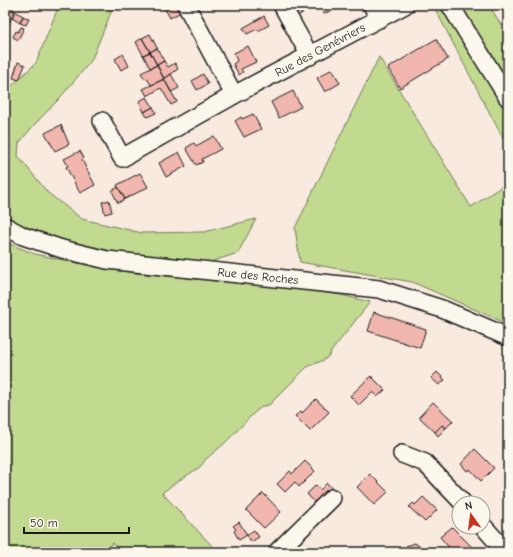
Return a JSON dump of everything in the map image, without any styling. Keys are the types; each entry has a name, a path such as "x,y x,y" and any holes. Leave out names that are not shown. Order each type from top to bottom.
{"street":[{"path":"186,5 234,96"},
{"path":"282,5 310,56"},
{"name":"Rue des Genévriers","path":"102,121 122,158 310,56 376,12 406,5"},
{"path":"450,5 508,98"},
{"name":"Rue des Roches","path":"5,226 23,236 62,249 107,260 379,289 442,309 508,337"},
{"path":"402,454 425,463 455,495"},
{"path":"277,552 332,498"},
{"path":"491,535 506,552"}],"green space":[{"path":"59,5 114,5 91,61 19,143 18,156 48,193 82,219 142,233 204,232 256,219 238,253 204,264 116,252 47,236 5,217 5,92 36,63"},
{"path":"433,5 489,5 508,36 508,148"},
{"path":"379,57 471,207 508,182 508,324 412,282 300,262 295,228"},
{"path":"5,242 35,254 96,267 134,273 300,289 341,295 370,302 330,353 331,354 324,360 307,367 269,405 263,406 255,412 225,443 206,459 200,467 162,493 218,552 119,552 113,543 101,552 5,552"}],"building":[{"path":"5,5 15,5 12,10 15,11 5,32"},
{"path":"172,5 177,5 181,12 170,18 165,9"},
{"path":"291,5 301,5 304,12 296,17"},
{"path":"319,5 338,5 339,6 324,14"},
{"path":"15,11 23,16 20,23 12,18"},
{"path":"23,16 29,19 26,25 20,23"},
{"path":"264,16 269,25 258,31 257,29 247,34 243,28"},
{"path":"21,27 24,28 18,40 13,37 16,31 18,32"},
{"path":"150,34 157,48 150,52 142,38"},
{"path":"142,38 150,52 143,55 136,42"},
{"path":"436,39 448,59 400,88 388,68"},
{"path":"248,46 256,62 241,69 243,72 239,75 233,64 237,61 234,53"},
{"path":"157,48 164,61 157,65 150,52"},
{"path":"150,52 157,65 150,68 143,55"},
{"path":"123,54 129,66 121,70 115,59"},
{"path":"164,61 168,67 175,63 178,69 164,79 157,65"},
{"path":"18,62 25,65 19,80 13,78"},
{"path":"157,65 164,79 151,85 147,78 145,79 141,73"},
{"path":"332,69 340,83 325,92 317,78"},
{"path":"171,74 179,88 171,92 164,79"},
{"path":"203,74 208,84 197,90 192,81"},
{"path":"164,79 177,102 171,105 161,88 147,96 143,89"},
{"path":"293,91 301,107 279,118 271,102"},
{"path":"147,97 153,107 144,112 139,101"},
{"path":"153,107 156,113 147,117 144,112"},
{"path":"253,114 261,129 244,137 235,121 241,117 242,119"},
{"path":"61,125 69,144 55,151 45,133"},
{"path":"214,136 221,149 202,159 203,162 196,165 186,148 194,143 196,146"},
{"path":"80,151 84,158 82,160 95,185 80,193 66,167 68,166 64,159"},
{"path":"179,152 186,166 166,177 159,163"},
{"path":"140,173 148,187 125,199 117,185"},
{"path":"118,187 125,199 118,203 112,191"},
{"path":"109,200 112,212 105,214 102,202"},
{"path":"374,312 426,329 420,348 368,331"},
{"path":"437,372 445,380 439,385 431,378"},
{"path":"371,376 385,390 377,397 372,392 359,405 350,396"},
{"path":"316,399 329,412 310,431 295,416 301,411 302,413"},
{"path":"433,402 453,421 446,428 442,425 435,432 419,417"},
{"path":"442,425 446,428 438,436 435,432"},
{"path":"475,449 494,468 481,481 470,469 467,471 461,464"},
{"path":"305,461 315,471 299,487 295,482 285,492 277,484 290,471 292,474"},
{"path":"370,474 388,492 374,505 357,487"},
{"path":"327,483 333,490 317,505 307,494 316,485 320,490"},
{"path":"263,493 281,512 264,528 246,510"},
{"path":"423,497 437,510 425,522 409,507 413,503 415,505"},
{"path":"239,522 247,535 239,540 234,531 236,529 233,526"},
{"path":"451,528 451,535 460,535 472,547 467,552 453,552 440,537"},
{"path":"254,530 259,537 251,542 247,535"},
{"path":"415,543 423,549 420,552 412,552 406,546"}]}
